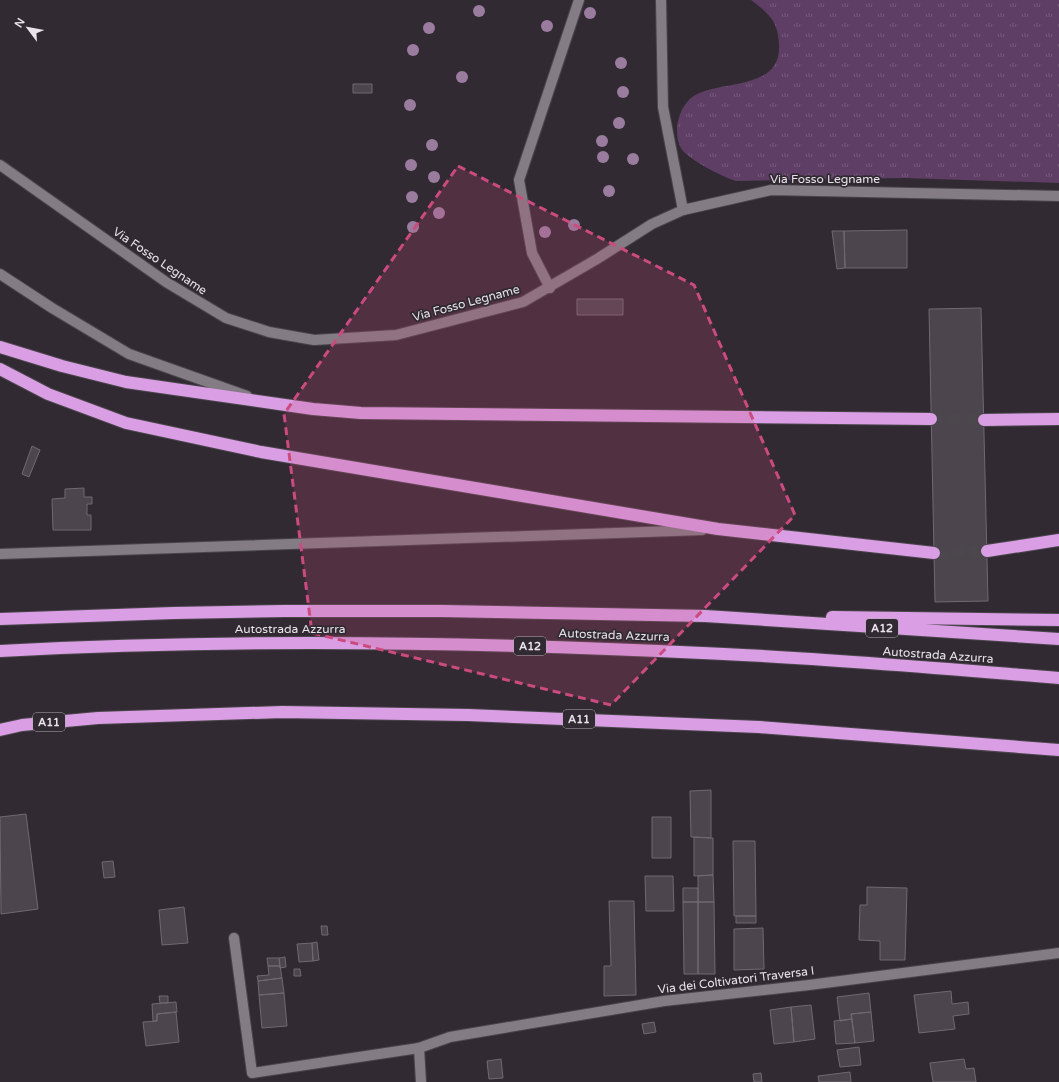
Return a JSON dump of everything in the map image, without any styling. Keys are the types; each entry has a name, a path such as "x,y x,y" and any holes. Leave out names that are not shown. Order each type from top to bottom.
{"highway":[{"path":"0,347 62,366 126,382 313,409 361,413 931,419"},
{"path":"0,369 55,397 126,423 261,452 718,529 934,553"},
{"path":"984,420 1059,419"},
{"path":"986,552 1059,540"},
{"name":"Autostrada Azzurra","path":"0,619 174,613 442,611 705,616 1059,639"},
{"path":"705,616 1059,620"},
{"name":"Autostrada Azzurra","path":"0,651 288,642 523,646 725,654 1059,678"},
{"name":"A11","path":"0,730 22,725 106,718 282,712 460,715 758,727 1059,750"}],"street":[{"path":"550,288 532,252 519,180 579,0"},
{"path":"661,0 663,107 683,210"},
{"name":"Via Fosso Legname","path":"0,165 195,301 226,318 269,332 314,340 396,335 523,302 550,288 652,224 683,210 771,190 1059,196"},
{"path":"0,274 52,308 129,354 266,402"},
{"path":"0,554 718,529"},
{"name":"Via dei Coltivatori Traversa I","path":"234,938 252,1073 419,1048 450,1037 664,1001 809,985 1059,953"},
{"path":"419,1048 421,1082"}],"highlighted area":[{"path":"458,166 694,285 795,515 611,705 312,633 284,414"}],"green space":[{"path":"751,0 1059,0 1059,183 904,178 736,181 714,172 690,157 681,148 677,137 677,125 682,110 691,98 703,92 746,82 760,77 770,70 777,60 779,44 777,29 768,14"}],"building":[{"path":"353,84 372,84 372,93 353,93"},
{"path":"907,230 907,268 845,268 844,231"},
{"path":"832,231 844,231 845,268 837,269"},
{"path":"577,299 623,299 623,315 577,315"},
{"path":"981,308 988,601 935,602 929,309"},
{"path":"32,446 40,450 29,477 22,474"},
{"path":"84,488 84,497 92,497 92,504 87,504 87,515 91,515 91,530 53,530 52,499 65,498 65,489"},
{"path":"711,790 711,838 691,837 690,791"},
{"path":"26,814 38,909 1,914 0,817"},
{"path":"652,817 671,817 671,858 652,858"},
{"path":"694,837 713,838 713,875 694,876"},
{"path":"733,841 755,841 756,916 734,916"},
{"path":"113,861 115,877 104,878 102,862"},
{"path":"713,875 714,902 698,902 698,876"},
{"path":"645,876 673,876 674,911 646,911"},
{"path":"867,887 907,888 905,960 880,960 880,941 859,940 860,905 867,905"},
{"path":"683,888 698,888 698,902 683,902"},
{"path":"609,901 634,901 636,995 604,996 604,966 611,966"},
{"path":"683,902 698,902 698,974 684,974"},
{"path":"698,902 714,902 715,974 698,974"},
{"path":"184,907 188,943 162,945 159,910"},
{"path":"736,916 756,916 756,923 736,923"},
{"path":"321,926 327,926 328,935 322,935"},
{"path":"763,928 764,969 734,970 734,929"},
{"path":"317,942 319,960 313,961 312,943"},
{"path":"312,943 313,961 299,962 297,944"},
{"path":"285,957 286,967 280,968 279,958"},
{"path":"267,958 279,958 280,966 268,966"},
{"path":"268,966 280,966 282,978 258,981 257,976 269,975"},
{"path":"294,969 300,969 301,976 294,976"},
{"path":"282,978 284,993 259,995 258,981"},
{"path":"951,991 952,1004 968,1002 969,1014 953,1016 955,1029 919,1033 914,995"},
{"path":"284,993 287,1026 262,1028 259,995"},
{"path":"869,993 871,1012 851,1014 852,1019 840,1021 837,997"},
{"path":"159,996 168,996 168,1003 160,1003"},
{"path":"176,1002 177,1012 157,1014 157,1021 153,1021 152,1004"},
{"path":"811,1005 815,1039 794,1042 791,1007"},
{"path":"791,1007 794,1042 774,1044 770,1010"},
{"path":"176,1012 179,1042 146,1046 143,1022 157,1021 157,1014"},
{"path":"871,1012 874,1041 855,1043 851,1014"},
{"path":"852,1019 855,1043 836,1044 834,1021"},
{"path":"654,1022 656,1032 644,1034 642,1024"},
{"path":"859,1047 861,1065 840,1067 837,1050"},
{"path":"501,1059 503,1078 489,1079 487,1061"},
{"path":"964,1059 966,1069 974,1068 976,1082 933,1082 930,1063"},
{"path":"850,1072 851,1082 819,1082 818,1076"},
{"path":"761,1073 762,1082 754,1082 753,1074"}],"tunnel":[{"path":"931,419 984,420"},
{"path":"934,553 987,551"}]}
